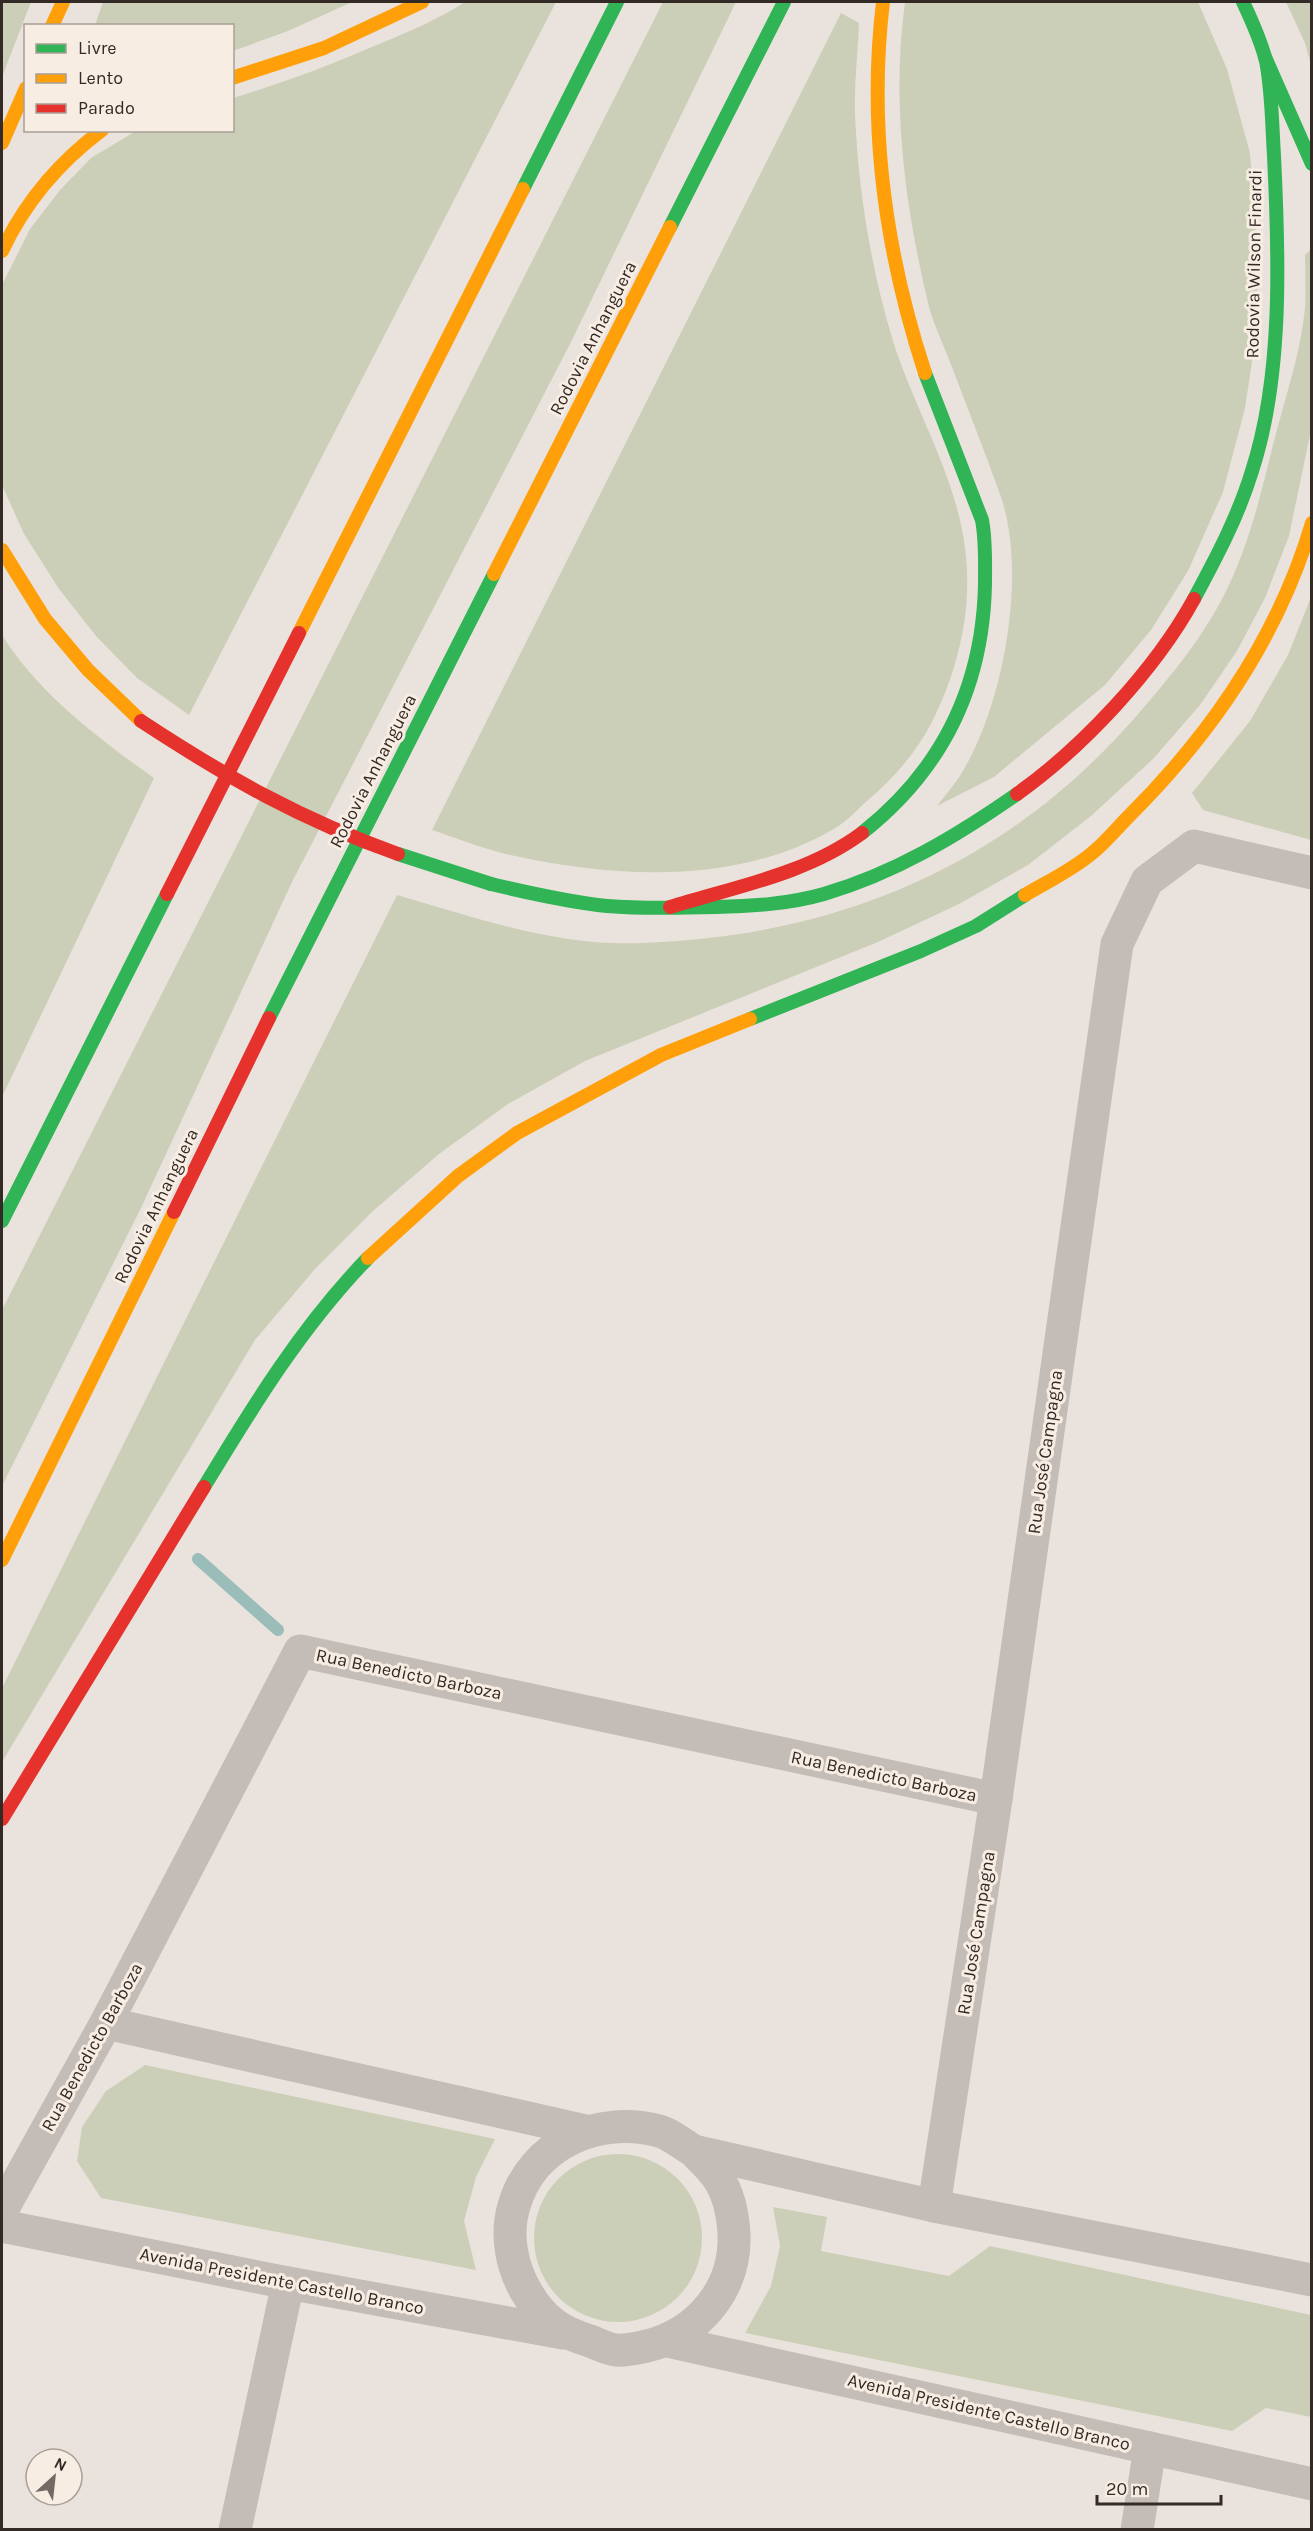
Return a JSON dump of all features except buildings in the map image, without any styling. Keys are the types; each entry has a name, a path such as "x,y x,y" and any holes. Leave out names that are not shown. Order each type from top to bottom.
{"main road":[{"path":"53,24 63,2"},
{"path":"234,77 324,48 422,2"},
{"path":"2,1221 617,2"},
{"name":"Rodovia Anhanguera","path":"2,1560 314,928 784,2"},
{"path":"670,907 804,864 859,836 907,796 952,729 977,661 987,603 983,525 916,340 891,229 878,132 878,32 883,2"},
{"name":"Rodovia Wilson Finardi","path":"2,550 45,619 88,670 141,721 246,788 328,826 405,857 491,884 570,901 626,907 757,906 826,893 902,865 969,829 1016,796 1132,687 1189,611 1230,534 1253,469 1269,382 1275,317 1275,158 1265,57 1243,2"},
{"path":"1265,57 1311,164"},
{"path":"2,143 24,93"},
{"path":"2,251 8,236 40,189 76,148 99,132"},
{"path":"2,1819 261,1392 334,1293 376,1249 458,1176 517,1133 661,1055 921,951 976,926 1091,854 1144,801 1194,745 1239,683 1272,622 1302,558 1311,523"}],"street":[{"name":"Rua José Campagna","path":"934,2206 996,1799 1117,944 1147,882 1194,846 1311,873"},
{"name":"Rua Benedicto Barboza","path":"2,2210 106,2024 300,1651 996,1799"},
{"path":"106,2024 586,2131"},
{"path":"563,2333 536,2309 518,2278 510,2242 514,2206 529,2174 554,2148 586,2131 624,2125 661,2132 694,2151 934,2206 1311,2280"},
{"path":"667,2340 699,2320 723,2290 734,2254 733,2215 720,2179 694,2151"},
{"name":"Avenida Presidente Castello Branco","path":"2,2226 288,2283 563,2333 615,2350 632,2349 667,2340 1311,2484"},
{"path":"235,2529 288,2283"},
{"path":"1137,2529 1150,2448"}],"green space":[{"path":"2,2 31,2 2,77"},
{"path":"103,2 352,2 288,31 234,51 234,24 95,24"},
{"path":"465,2 556,2 189,715 137,678 96,636 59,589 24,534 2,485 2,285 30,229 60,190 91,158 134,132 234,132 234,98 289,80 361,52 445,14"},
{"path":"663,2 736,2 571,342 292,882 141,1208 2,1486 2,1310"},
{"path":"905,2 1198,2 1227,69 1250,153 1258,250 1256,336 1245,408 1223,492 1188,571 1151,630 1105,685 994,777 937,806 964,769 978,741 990,708 1007,636 1012,562 1009,528 1001,497 931,314 913,232 900,117 899,78"},
{"path":"1286,2 1311,2 1311,65 1305,43"},
{"path":"841,13 859,23 855,90 857,142 867,228 878,286 902,367 953,495 965,548 967,593 962,637 950,680 932,722 919,744 895,775 841,824 794,848 755,861 714,869 672,872 630,872 588,868 506,854 432,830"},
{"path":"1311,249 1311,430 1289,536 1265,598 1237,651 1200,705 1153,759 1091,816 1028,865 959,904 878,942 585,1061 508,1104 439,1154 373,1211 315,1269 255,1340 2,1762 2,1688 397,895 549,936 611,943 716,937 787,925 855,906 920,880 982,848 1040,808 1094,761 1145,706 1187,655 1222,599 1240,560 1253,520 1297,357 1305,308 1305,255"},
{"path":"1311,597 1311,840 1203,810 1192,793 1250,721 1288,655"},
{"path":"2,635 33,677 71,714 154,778 2,1097"},
{"path":"145,2065 495,2139 476,2177 464,2221 476,2270 101,2198 77,2161 82,2127 106,2091"},
{"path":"618,2154 650,2161 677,2179 695,2206 702,2238 695,2270 677,2297 650,2315 618,2322 586,2315 559,2297 541,2270 534,2238 541,2206 559,2179 586,2161"},
{"path":"773,2207 827,2217 821,2251 949,2276 990,2246 1311,2315 1311,2417 1266,2408 1232,2431 745,2333 771,2286 780,2246"}],"waterway":[{"path":"198,1559 278,1630"}],"traffic: fast":[{"path":"523,189 617,2"},
{"path":"670,227 784,2"},
{"path":"1194,599 1233,521 1252,471 1262,434 1274,356 1277,234 1271,96 1264,54 1243,2"},
{"path":"1265,57 1312,164"},
{"path":"862,833 915,782 936,753 953,723 976,657 982,621 985,584 982,520 925,373"},
{"path":"269,1018 494,574"},
{"path":"491,884 563,900 621,907 730,907 798,900 850,885 925,852 1017,794"},
{"path":"398,854 491,884"},
{"path":"2,1221 167,894"},
{"path":"750,1019 921,951 976,926 1025,895"},
{"path":"204,1487 260,1397 300,1339 321,1311 368,1258"}],"traffic: slow":[{"path":"53,24 63,2"},
{"path":"234,77 324,48 422,2"},
{"path":"883,2 878,96 879,143 884,190 900,282 925,373"},
{"path":"2,143 24,93"},
{"path":"2,251 21,216 44,184 71,156 100,132"},
{"path":"299,633 523,189"},
{"path":"494,574 670,227"},
{"path":"1025,895 1068,871 1096,850 1160,784 1188,751 1215,716 1262,643 1298,564 1312,523"},
{"path":"2,550 45,619 88,670 141,721"},
{"path":"368,1258 458,1176 517,1133 661,1055 750,1019"},
{"path":"2,1560 174,1212"}],"traffic: jam":[{"path":"1017,794 1067,754 1116,706 1159,653 1194,599"},
{"path":"167,894 299,633"},
{"path":"141,721 265,796 362,841 398,854"},
{"path":"670,907 794,869 841,847 862,833"},
{"path":"174,1212 269,1018"},
{"path":"2,1819 204,1487"}]}
